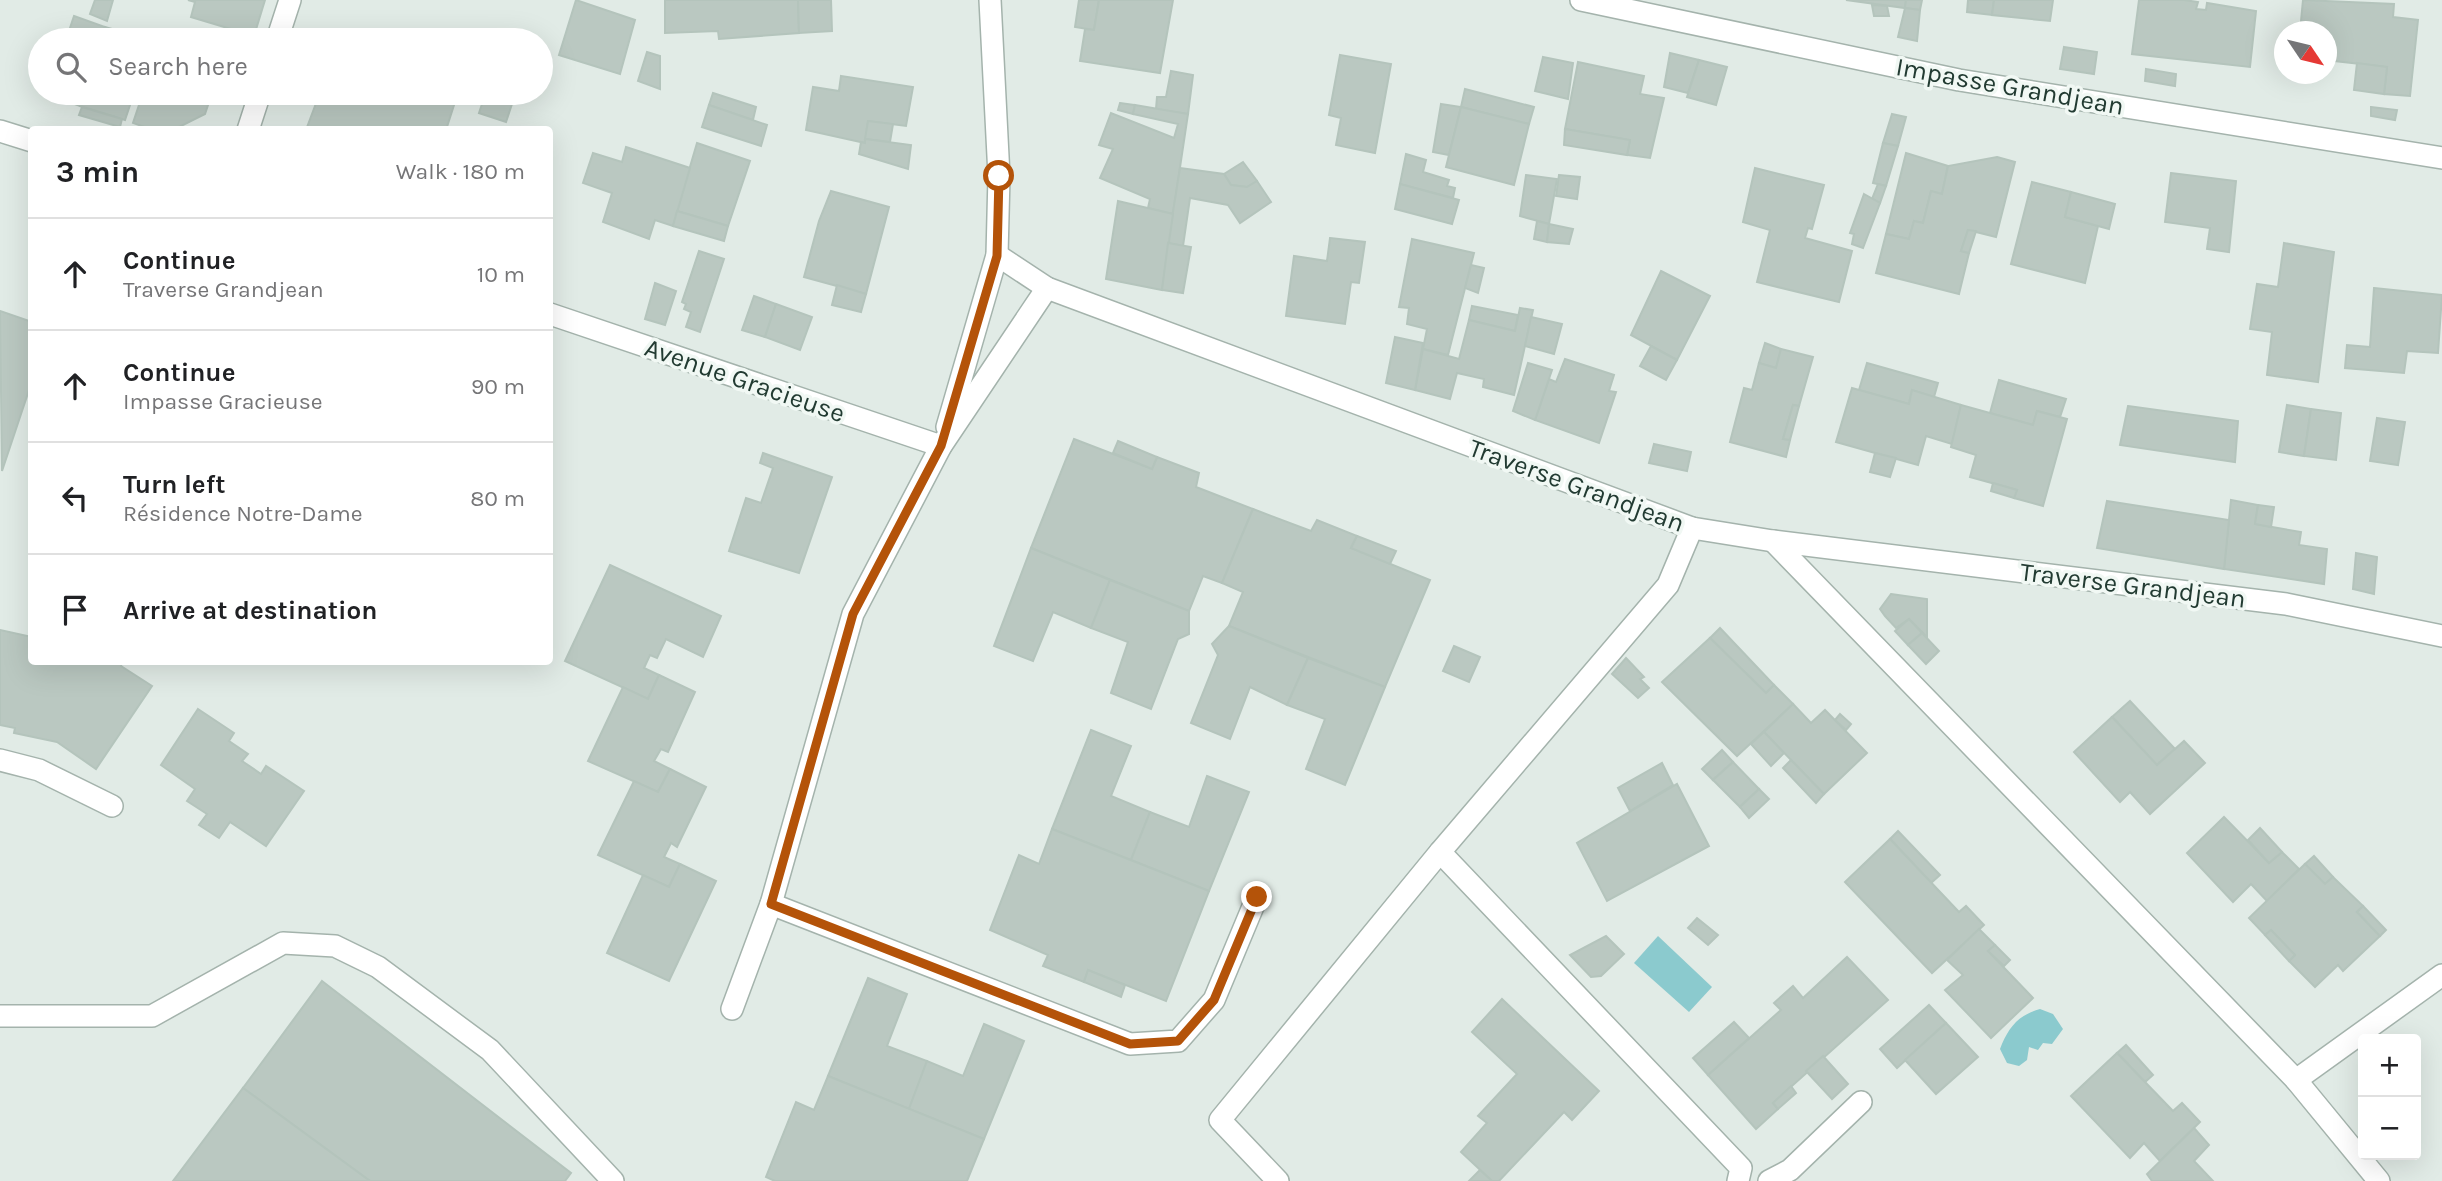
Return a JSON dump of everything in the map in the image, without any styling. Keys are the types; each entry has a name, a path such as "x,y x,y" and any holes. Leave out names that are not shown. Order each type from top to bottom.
{"street":[{"path":"281,28 290,0"},
{"path":"941,446 997,256 999,176 990,0"},
{"name":"Impasse Grandjean","path":"1581,0 1959,80 2442,158"},
{"path":"249,126 256,105"},
{"path":"0,131 28,140"},
{"name":"Traverse Grandjean","path":"997,256 1047,288 1692,528 1773,541 2286,604 2442,636"},
{"path":"732,1009 771,904 853,614 941,446 1047,288"},
{"name":"Avenue Gracieuse","path":"553,315 941,446"},
{"path":"1278,1181 1220,1120 1440,852 1668,585 1692,528"},
{"path":"1773,541 2296,1080 2379,1181"},
{"path":"0,760 39,770 112,807"},
{"path":"1440,852 1740,1174 1762,1181"},
{"path":"771,904 1130,1044 1178,1041 1214,1000 1257,897"},
{"path":"0,1016 152,1016 284,943 335,946 378,967 490,1050 613,1181"},
{"path":"2296,1080 2442,975"},
{"path":"1769,1181 1790,1170 1861,1102"}],"water":[{"path":"1658,936 1712,987 1689,1012 1634,963"},
{"path":"2040,1009 2053,1014 2063,1029 2052,1044 2043,1043 2038,1050 2029,1047 2027,1060 2019,1066 2007,1063 2000,1049 2007,1035 2020,1019"}],"building":[{"path":"95,0 113,0 107,21 90,14"},
{"path":"188,0 265,0 256,28 227,28 191,17 195,2"},
{"path":"576,0 635,20 620,74 559,55"},
{"path":"665,0 798,0 799,33 719,39 718,31 665,33"},
{"path":"798,0 831,0 832,31 799,33"},
{"path":"1079,0 1099,0 1094,30 1075,27"},
{"path":"1099,0 1173,0 1160,73 1080,61 1085,29 1094,30"},
{"path":"1846,0 1906,0 1905,8"},
{"path":"1906,0 1922,0 1920,10 1905,8"},
{"path":"1968,0 1994,0 1992,15 1967,12"},
{"path":"1994,0 2053,0 2050,21 1992,15"},
{"path":"2139,0 2184,0 2198,2 2196,9 2206,10 2207,3 2256,11 2250,67 2132,54"},
{"path":"2303,0 2394,4 2393,17 2418,20 2410,96 2384,94 2387,67 2337,61 2337,21 2301,21"},
{"path":"1872,5 1887,6 1889,16 1874,16"},
{"path":"1905,8 1920,10 1917,41 1898,37"},
{"path":"74,16 105,27 105,28 70,28"},
{"path":"2064,47 2097,52 2094,74 2060,69"},
{"path":"647,52 660,56 660,89 638,81"},
{"path":"1670,53 1699,60 1688,93 1664,87"},
{"path":"1340,55 1391,64 1375,153 1336,145 1341,118 1329,115"},
{"path":"1543,57 1573,63 1568,99 1535,91"},
{"path":"1699,60 1727,67 1716,105 1687,97"},
{"path":"1578,62 1644,76 1640,94 1664,98 1650,158 1627,155 1630,140 1565,129"},
{"path":"2357,63 2387,67 2384,94 2354,90"},
{"path":"2146,69 2176,74 2175,86 2145,81"},
{"path":"1171,71 1193,75 1188,114 1156,109 1157,97 1166,97"},
{"path":"841,76 913,87 906,126 868,121 865,143 806,130 813,87 839,91"},
{"path":"1465,89 1534,107 1529,124 1461,107"},
{"path":"713,93 756,107 753,120 709,105"},
{"path":"1120,103 1135,105 1133,114 1118,110"},
{"path":"1441,104 1461,107 1449,155 1433,152"},
{"path":"80,105 130,105 125,120"},
{"path":"139,105 208,105 205,114 181,126 142,126 133,123"},
{"path":"315,105 454,105 447,126 308,126"},
{"path":"482,105 512,105 506,122 479,113"},
{"path":"709,105 767,125 761,146 702,127"},
{"path":"1135,105 1188,114 1173,214 1148,208 1150,199 1100,178 1113,149 1099,145 1111,113 1174,138 1178,124 1133,114"},
{"path":"82,107 122,119 120,126 117,126 79,115"},
{"path":"1461,107 1529,124 1514,185 1446,167"},
{"path":"2371,107 2397,110 2395,120 2371,116"},
{"path":"1892,114 1906,117 1898,146 1883,143"},
{"path":"868,121 893,124 890,142 865,139"},
{"path":"1565,129 1630,140 1627,155 1564,145"},
{"path":"865,139 911,145 908,169 859,154 861,142 865,143"},
{"path":"697,143 750,161 728,226 677,211"},
{"path":"1883,143 1898,146 1886,186 1873,183"},
{"path":"626,147 690,168 673,226 655,220 649,239 603,222 612,193 583,183 593,153 622,162"},
{"path":"1906,153 1948,166 1942,194 1931,191 1923,223 1914,221 1909,239 1886,234"},
{"path":"1406,154 1426,160 1423,172 1449,180 1447,186 1455,188 1453,198 1400,184"},
{"path":"1997,157 2015,162 1996,237 1968,230 1961,251 1969,253 1959,294 1876,273 1886,234 1909,239 1914,221 1923,223 1931,191 1942,194 1948,166"},
{"path":"1243,162 1257,181 1247,187 1231,185 1224,174"},
{"path":"1180,168 1224,174 1231,185 1247,187 1257,181 1271,202 1240,223 1228,205 1190,198 1183,246 1168,243"},
{"path":"1755,168 1824,185 1812,229 1808,228 1805,238 1852,251 1839,302 1757,282 1770,230 1743,222"},
{"path":"2171,173 2236,181 2229,252 2207,249 2210,228 2165,222"},
{"path":"1526,175 1557,179 1549,224 1520,216"},
{"path":"1559,175 1580,177 1577,199 1556,196"},
{"path":"2032,182 2071,192 2065,217 2098,226 2085,283 2011,264"},
{"path":"1400,184 1459,200 1452,224 1395,209"},
{"path":"1878,184 1886,186 1880,203 1872,199"},
{"path":"831,191 889,207 866,294 804,277 819,221"},
{"path":"2071,192 2115,204 2109,229 2065,217"},
{"path":"1864,194 1880,203 1863,248 1852,244 1854,234 1850,233"},
{"path":"1118,201 1173,214 1162,290 1106,279"},
{"path":"677,211 728,226 724,241 673,226"},
{"path":"1537,221 1549,224 1547,242 1534,239"},
{"path":"1549,224 1573,229 1569,244 1547,242"},
{"path":"1968,230 1976,231 1969,253 1961,251"},
{"path":"1330,238 1365,242 1359,283 1351,282 1345,324 1286,316 1294,256 1327,261"},
{"path":"1412,239 1474,253 1448,355 1423,349 1427,329 1407,324 1409,308 1399,307"},
{"path":"1168,243 1191,247 1183,293 1162,290"},
{"path":"2284,243 2334,252 2318,382 2267,375 2272,332 2250,329 2257,284 2278,287"},
{"path":"699,251 724,259 700,332 686,327 691,312 684,309 686,304 682,302"},
{"path":"1471,265 1484,268 1478,293 1465,288"},
{"path":"1661,271 1710,296 1677,360 1631,335"},
{"path":"655,283 676,291 665,325 645,319"},
{"path":"837,285 866,294 861,312 832,305"},
{"path":"2374,288 2442,295 2438,353 2407,351 2404,373 2345,368 2347,345 2370,347"},
{"path":"754,296 776,304 765,337 742,330"},
{"path":"776,304 812,317 800,350 765,337"},
{"path":"1472,306 1518,315 1515,331 1469,320"},
{"path":"1520,308 1533,310 1514,395 1483,387 1484,379 1457,373 1450,399 1415,390 1423,349 1459,359 1469,320 1515,331"},
{"path":"0,311 28,321 28,393 2,471"},
{"path":"1531,317 1562,324 1554,354 1525,346"},
{"path":"1395,337 1423,343 1415,390 1386,383"},
{"path":"1765,343 1781,349 1776,368 1759,363"},
{"path":"1651,346 1677,360 1666,380 1640,366"},
{"path":"1781,349 1813,357 1799,406 1793,405 1783,439 1790,440 1786,457 1730,442 1744,388 1752,390 1759,363 1776,368"},
{"path":"1565,359 1614,375 1609,391 1616,392 1599,443 1535,420 1549,379 1556,382"},
{"path":"1528,363 1552,370 1535,420 1513,411"},
{"path":"1867,363 1938,383 1934,397 1912,390 1909,404 1859,390"},
{"path":"1999,380 2066,399 2060,417 2037,411 2033,425 1990,413"},
{"path":"1852,388 1909,404 1912,390 1961,405 1952,444 1926,436 1918,465 1836,442"},
{"path":"1793,405 1799,406 1790,440 1783,439"},
{"path":"1961,405 2033,425 2037,411 2067,419 2043,506 2014,498 2017,490 1970,477 1976,455 1951,447"},
{"path":"2287,405 2311,409 2304,456 2279,452"},
{"path":"2128,406 2238,421 2235,462 2120,445"},
{"path":"2311,409 2341,413 2336,460 2304,456"},
{"path":"2377,418 2405,422 2398,465 2370,461"},
{"path":"1074,439 1152,469 1157,457 1199,473 1196,487 1253,509 1222,583 1203,576 1189,611 1031,548"},
{"path":"1118,441 1157,457 1152,469 1113,453"},
{"path":"1654,444 1691,452 1687,471 1649,463"},
{"path":"763,453 832,477 799,573 729,551 746,498 761,503 773,468 760,463"},
{"path":"1875,453 1896,458 1890,477 1870,472"},
{"path":"1993,483 2017,490 2014,498 1991,491"},
{"path":"2231,500 2258,505 2255,524 2301,532 2299,545 2327,549 2324,584 2224,569"},
{"path":"2107,501 2229,520 2224,569 2097,548"},
{"path":"2258,505 2274,507 2271,527 2255,524"},
{"path":"1253,509 1311,531 1317,520 1357,536 1351,548 1430,580 1385,687 1229,626 1243,592 1222,583"},
{"path":"1357,536 1396,551 1390,564 1351,548"},
{"path":"1031,548 1110,580 1091,628 1053,612 1033,661 994,646"},
{"path":"2356,553 2377,557 2374,594 2353,589"},
{"path":"610,565 721,616 703,657 666,639 657,658 650,655 644,668 659,675 648,699 565,661"},
{"path":"1110,580 1189,611 1189,634 1178,639 1151,709 1111,693 1128,642 1091,628"},
{"path":"1891,594 1927,599 1927,637 1909,619 1896,628 1885,616 1880,609"},
{"path":"1909,619 1922,633 1908,645 1895,631"},
{"path":"1229,626 1308,658 1287,705 1250,687 1230,739 1191,723 1218,655 1212,644"},
{"path":"1720,628 1774,685 1766,693 1710,638"},
{"path":"0,630 28,636 28,665 121,665 152,686 96,769 57,742 14,733 15,728 0,725"},
{"path":"1922,633 1939,651 1926,664 1908,645"},
{"path":"1710,638 1766,693 1774,685 1793,704 1737,756 1662,682"},
{"path":"1454,646 1480,657 1469,682 1443,671"},
{"path":"1308,658 1385,687 1345,785 1306,769 1325,719 1287,705"},
{"path":"1626,658 1644,677 1640,679 1649,688 1638,698 1612,674"},
{"path":"659,675 695,692 668,752 661,749 654,761 670,769 658,792 588,761 623,687 648,699"},
{"path":"2130,701 2175,749 2157,765 2112,717"},
{"path":"1793,704 1811,723 1825,710 1867,753 1824,794 1764,732"},
{"path":"198,709 234,733 229,741 248,754 242,761 261,774 266,766 304,791 266,846 230,822 219,838 199,825 207,814 187,801 195,789 161,765"},
{"path":"1840,714 1851,724 1846,730 1835,720"},
{"path":"2112,717 2157,765 2184,741 2205,763 2150,814 2130,792 2120,802 2074,752"},
{"path":"1091,730 1131,746 1111,796 1150,812 1131,860 1052,829"},
{"path":"1764,732 1784,753 1771,766 1751,744"},
{"path":"1722,750 1733,762 1713,780 1702,769"},
{"path":"1791,760 1824,794 1816,803 1783,768"},
{"path":"1733,762 1759,789 1740,807 1713,780"},
{"path":"1662,763 1673,785 1630,811 1618,788"},
{"path":"670,769 706,787 677,847 671,843 664,857 680,864 669,887 598,855 634,781 658,792"},
{"path":"1207,776 1249,792 1209,891 1131,860 1150,812 1189,827"},
{"path":"1677,784 1709,846 1607,901 1577,843"},
{"path":"1759,789 1769,799 1749,818 1740,807"},
{"path":"2224,817 2269,863 2282,852 2299,869 2267,901 2251,884 2233,902 2187,853"},
{"path":"2260,828 2282,852 2269,863 2248,840"},
{"path":"1052,829 1209,891 1166,1001 1088,970 1084,982 1043,966 1048,955 990,930 1019,855 1039,864"},
{"path":"1898,831 1940,875 1931,883 1890,839"},
{"path":"1890,839 1959,912 1966,906 1984,925 1932,973 1845,882"},
{"path":"2314,856 2333,877 2325,884 2305,864"},
{"path":"680,864 716,881 669,981 607,953 643,875 669,887"},
{"path":"2305,864 2325,884 2333,877 2363,906 2357,912 2380,936 2343,971 2338,965 2315,987 2289,961 2295,955 2271,930 2265,935 2249,918"},
{"path":"2363,906 2386,930 2380,936 2357,912"},
{"path":"1697,918 1718,935 1708,945 1688,928"},
{"path":"1979,929 1995,945 1988,951 2033,998 1991,1038 1945,990 1963,975 1947,960"},
{"path":"2271,930 2295,955 2289,961 2265,935"},
{"path":"1606,936 1624,954 1601,976 1591,977 1570,955"},
{"path":"1995,945 2010,960 2004,966 1988,951"},
{"path":"1847,957 1888,1000 1773,1103 1778,1109 1756,1129 1708,1075 1781,1010 1774,1003 1793,986 1803,998"},
{"path":"1088,970 1125,985 1121,997 1084,982"},
{"path":"868,978 907,994 887,1046 927,1061 909,1109 828,1076"},
{"path":"322,981 571,1173 565,1181 370,1181 243,1088"},
{"path":"1502,999 1599,1091 1572,1120 1564,1112 1499,1181 1492,1181 1461,1152 1487,1123 1478,1116 1517,1074 1472,1032"},
{"path":"1929,1005 1946,1023 1897,1068 1880,1049"},
{"path":"1734,1022 1749,1038 1708,1075 1693,1058"},
{"path":"1946,1023 1978,1057 1936,1094 1905,1060"},
{"path":"984,1024 1024,1041 984,1139 909,1109 927,1061 963,1076"},
{"path":"2126,1045 2153,1075 2145,1082 2117,1053"},
{"path":"2117,1053 2173,1111 2182,1103 2200,1122 2160,1161 2144,1143 2130,1158 2071,1096"},
{"path":"1823,1056 1848,1084 1832,1099 1806,1071"},
{"path":"828,1076 984,1139 967,1181 775,1181 766,1177 796,1102 814,1110"},
{"path":"1791,1086 1796,1093 1778,1109 1773,1103"},
{"path":"243,1088 370,1181 173,1181"},
{"path":"2194,1128 2209,1145 2194,1161 2213,1181 2152,1181 2147,1174"},
{"path":"1480,1170 1492,1181 1469,1181"}],"route":[{"path":"999,176 997,256 941,446 853,614 771,904 1130,1044 1178,1041 1214,1000 1257,897"}]}
